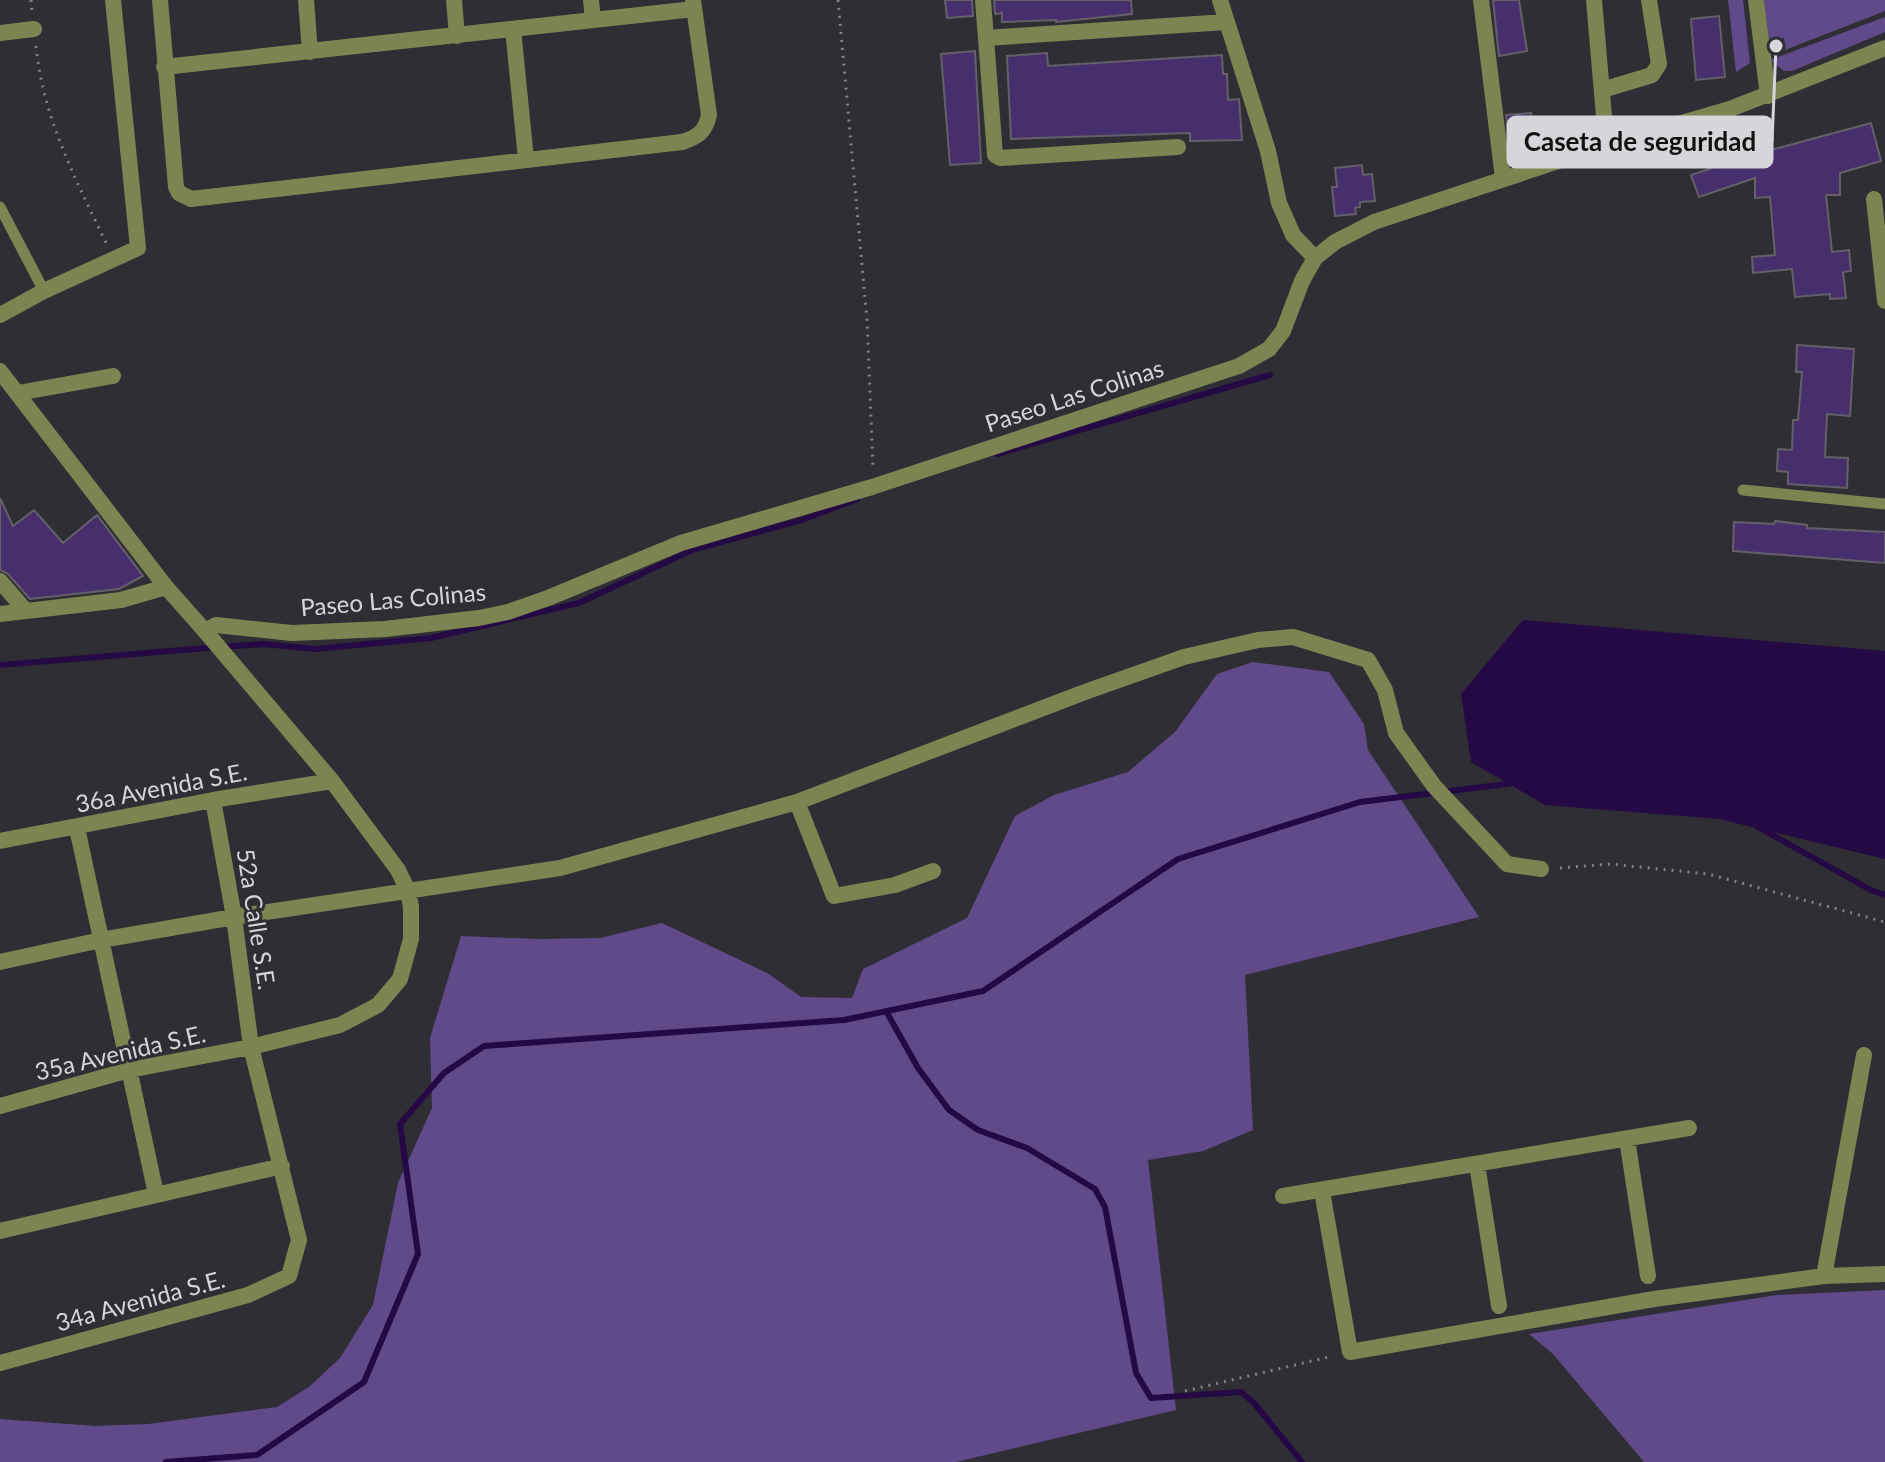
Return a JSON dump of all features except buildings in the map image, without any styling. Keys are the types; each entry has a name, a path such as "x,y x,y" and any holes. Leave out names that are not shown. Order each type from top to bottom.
{"street":[{"path":"0,315 138,248 113,0"},
{"path":"160,0 164,67 176,187 184,198 682,142 697,138 706,127 709,115 693,4 593,20 164,67"},
{"path":"306,0 310,52"},
{"path":"454,0 457,36"},
{"path":"591,0 593,20"},
{"path":"983,0 995,155 1000,158 1178,147"},
{"path":"1220,0 1268,151 1279,203 1293,235 1315,258"},
{"path":"1481,0 1503,178"},
{"path":"1594,0 1604,116 1613,143"},
{"path":"1602,90 1652,75 1657,70 1659,64 1649,0"},
{"path":"1756,0 1768,96"},
{"path":"986,38 1226,22"},
{"path":"0,33 34,29"},
{"path":"513,29 526,159"},
{"name":"Paseo Las Colinas","path":"208,634 216,625 292,633 385,629 494,615 548,598 681,543 872,487 1239,366 1269,349 1283,331 1302,281 1315,258 1335,242 1374,222 1503,178 1768,96 1885,48"},
{"path":"1874,199 1885,301"},
{"path":"0,371 166,587 332,781 398,870 408,891"},
{"path":"18,393 113,376"},
{"path":"0,581 25,610"},
{"path":"0,614 121,600 166,587"},
{"path":"0,962 101,940 234,917 560,868 797,802 1184,657 1258,640 1293,637 1368,660 1385,690 1396,733 1434,786 1507,864 1541,869"},
{"name":"36a Avenida S.E.","path":"0,841 213,800 332,781"},
{"name":"52a Calle S.E.","path":"213,800 234,917 251,1047 299,1240 289,1276"},
{"path":"797,802 834,896 895,885 933,871"},
{"path":"77,828 156,1194"},
{"name":"35a Avenida S.E.","path":"0,1106 129,1070 251,1047 340,1025 378,1005 400,979 411,939 408,891"},
{"path":"1824,1276 1864,1055"},
{"path":"1283,1196 1689,1128"},
{"path":"1627,1139 1648,1276"},
{"path":"1477,1164 1499,1306"},
{"path":"0,1231 282,1166"},
{"path":"1322,1191 1350,1352 1580,1311 1824,1276 1885,1274"},
{"name":"34a Avenida S.E.","path":"0,1363 248,1295 289,1276"}],"lane":[{"path":"0,207 44,291"},
{"path":"1743,490 1885,504"}],"path":[{"path":"31,0 39,77 59,143 114,259"},
{"path":"838,0 867,320 873,440 872,487"},
{"path":"1541,869 1610,864 1708,874 1885,922"},
{"path":"1185,1391 1350,1352"}],"shaded area":[{"path":"1728,0 1743,0 1750,63 1736,72"},
{"path":"1764,0 1885,0 1885,11 1785,50 1784,38 1769,39"},
{"path":"1885,17 1885,32 1792,71 1784,71 1770,60"},
{"path":"1523,620 1885,651 1885,859 1719,819 1545,805 1471,762 1461,694"},
{"path":"1253,662 1329,672 1364,724 1368,750 1479,917 1245,975 1253,1130 1203,1151 1148,1160 1176,1410 956,1462 0,1462 0,1419 95,1426 148,1424 277,1407 309,1387 340,1358 373,1305 398,1183 432,1108 430,1038 461,936 600,938 662,923 769,974 801,997 852,998 863,969 967,918 1015,816 1054,795 1128,772 1175,732 1217,674"},
{"path":"1885,1290 1885,1462 1644,1462 1553,1354 1529,1334 1777,1295"}],"waterway":[{"path":"997,454 1270,375"},
{"path":"0,665 264,644 315,649 431,638 579,603 692,550 802,520 857,499"},
{"path":"166,1462 257,1455 364,1382 418,1254 400,1124 444,1073 484,1046 844,1020 983,991 1178,859 1360,802 1515,783"},
{"path":"1758,827 1885,895"},
{"path":"886,1011 918,1068 949,1110 978,1130 1027,1148 1095,1189 1105,1207 1136,1373 1151,1398 1241,1392 1254,1403 1302,1462"}],"place":[{"name":"Caseta de seguridad","path":"1776,46"}]}
